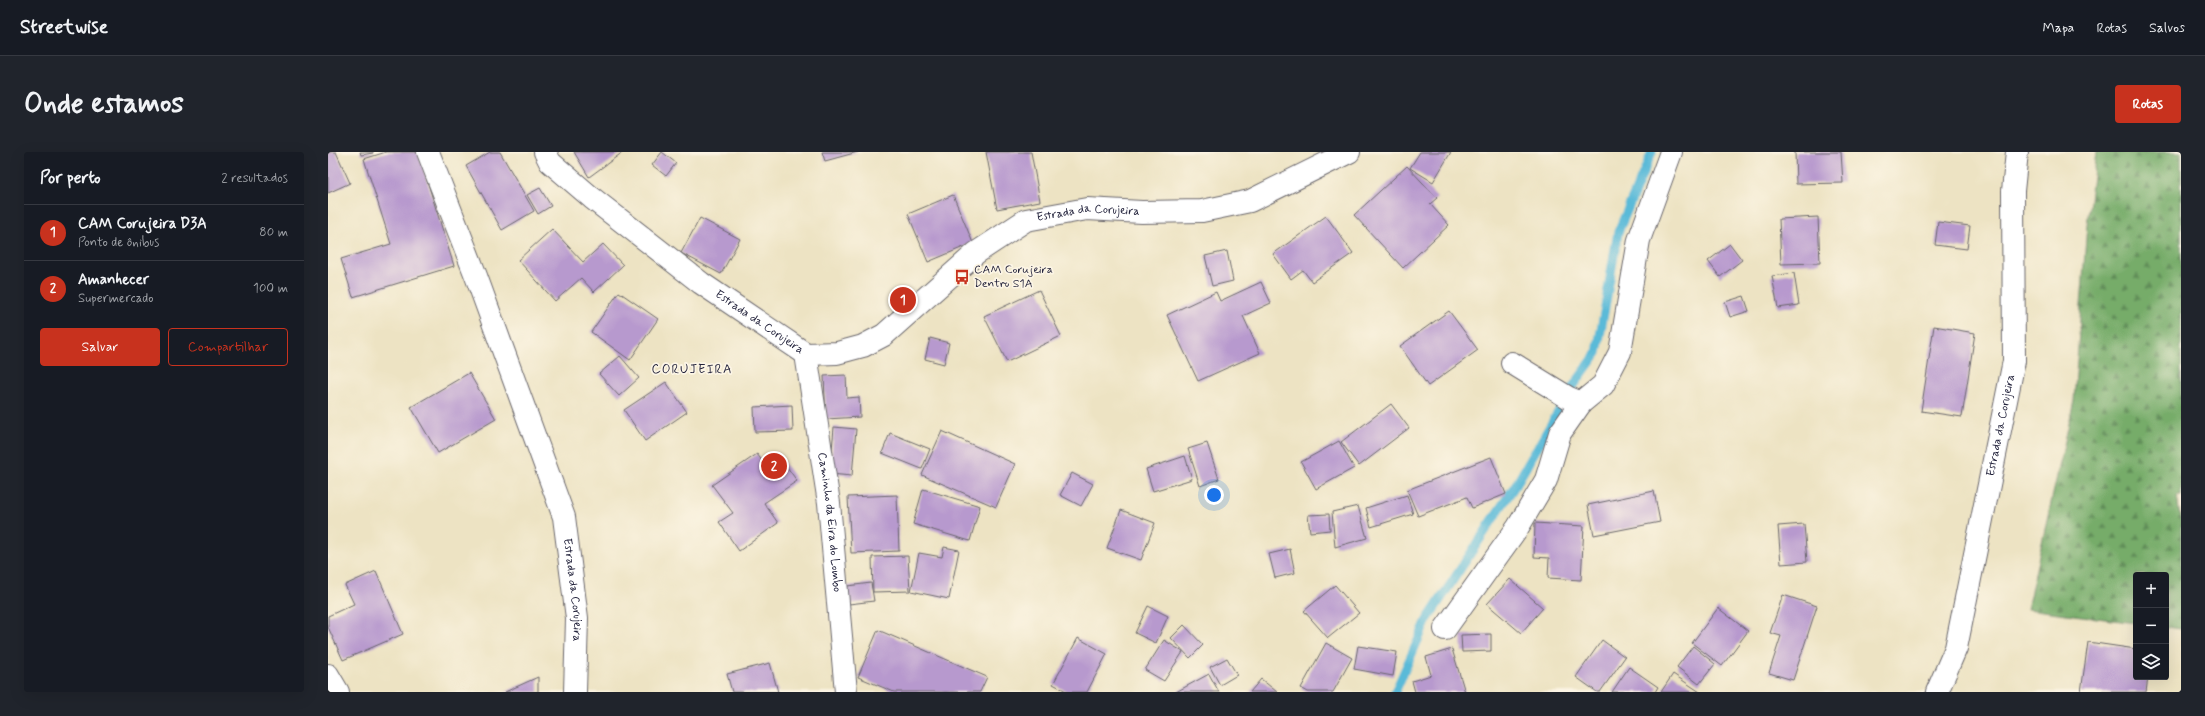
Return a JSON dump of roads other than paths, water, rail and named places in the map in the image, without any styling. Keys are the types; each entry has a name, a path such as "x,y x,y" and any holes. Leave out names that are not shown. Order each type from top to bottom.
{"street":[{"name":"Estrada da Corujeira","path":"428,152 476,276 564,517 577,618 575,692"},
{"name":"Estrada da Corujeira","path":"545,152 550,162 592,198 688,274 806,354 838,353 863,346 884,334 976,253 1026,220 1087,210 1202,212 1250,201 1350,152"},
{"path":"1445,629 1518,527 1546,480 1560,434 1575,400 1603,385 1620,352 1639,240 1671,152"},
{"name":"Estrada da Corujeira","path":"1937,692 1956,648 2014,361 2013,191 2017,152"},
{"name":"Caminho da Eira do Lombo","path":"806,354 829,503 846,692"},
{"path":"1512,363 1575,400"},
{"path":"328,675 338,692"}],"waterway":[{"path":"1395,692 1427,620 1518,481 1572,388 1597,353 1618,232 1652,152"}],"place":[{"name":"CAM Corujeira Dentro S1A","path":"962,277"},
{"name":"CAM Corujeira D3A","path":"903,300"},
{"name":"Amanhecer","path":"774,466"}],"district":[{"name":"CORUJEIRA","path":"692,369"}]}
